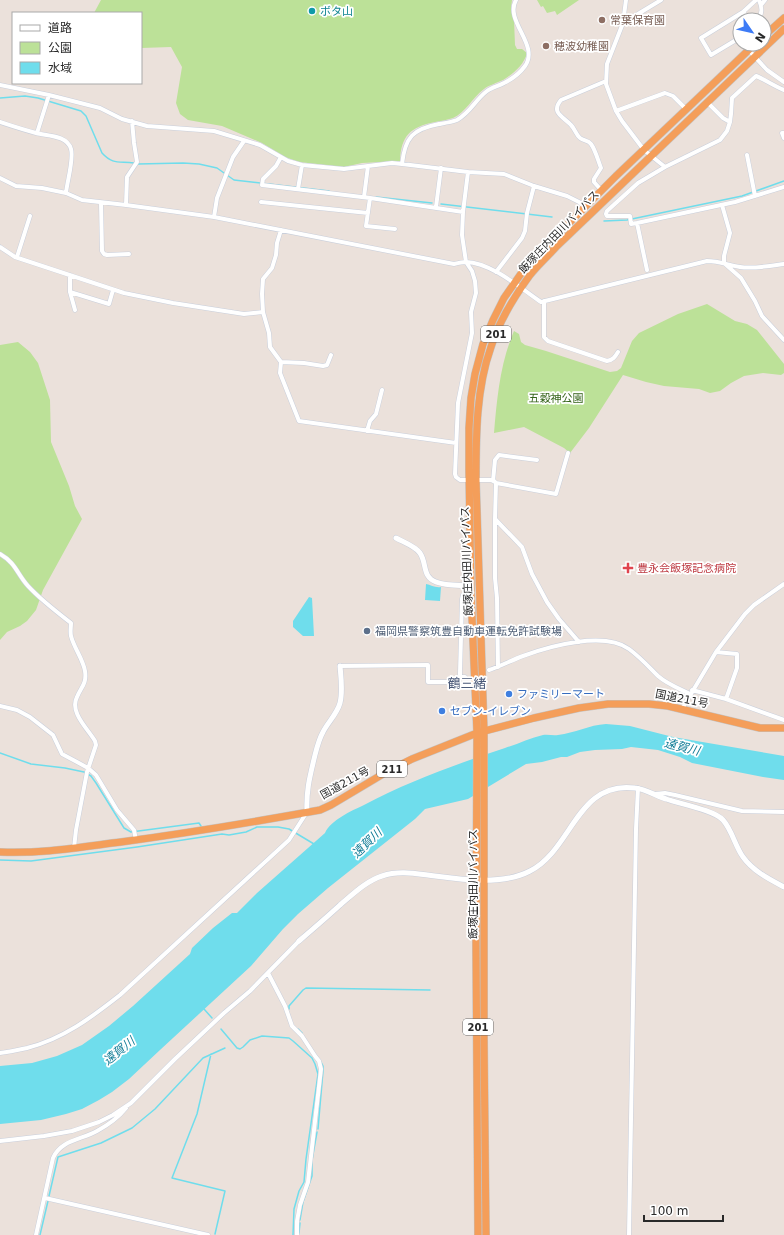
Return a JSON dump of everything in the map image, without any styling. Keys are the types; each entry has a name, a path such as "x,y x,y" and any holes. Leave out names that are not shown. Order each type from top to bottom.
{"highway":[{"path":"772,29 784,18"},
{"name":"飯塚庄内田川バイパス","path":"480,732 471,594 472,480 482,381 490,347 503,318 531,274 557,246 784,29"},
{"name":"飯塚庄内田川バイパス","path":"487,1233 480,820 480,732 469,428 471,398 475,374 483,344 493,320 504,298 525,268 602,190 746,52"},
{"name":"国道211号","path":"0,852 20,853 74,848 135,835 320,810 331,806 388,771 412,759 480,732 579,708 608,704 649,704 682,709 760,728 784,728"},
{"name":"飯塚庄内田川バイパス","path":"478,1235 481,880"}],"street":[{"path":"402,164 405,146 409,139 420,129 454,121 465,115 476,101 488,90 506,82 517,74 528,61 528,48 514,11 516,0"},
{"path":"626,0 623,24 607,64 606,81 616,111 630,132 644,150 665,168"},
{"path":"623,24 661,0"},
{"path":"743,12 757,0 761,5 762,12"},
{"path":"761,5 765,0"},
{"path":"732,19 701,38 711,55 732,42"},
{"path":"750,52 770,72 784,82"},
{"path":"784,90 756,76 732,98 732,114 730,122 727,131 720,140 638,183 607,211 606,214 609,216 630,216 632,224 722,205 754,193 784,187"},
{"path":"602,190 594,182 594,179 601,168 593,148 589,142 580,137 571,124 561,117 557,108 561,100 606,81"},
{"path":"0,85 100,108 122,119 147,126 214,131 260,146 288,161 302,165 344,169 392,163 468,172 504,174 534,186 572,198 585,207"},
{"path":"616,111 665,93 673,96 686,109"},
{"path":"37,134 49,97"},
{"path":"708,103 723,118 730,122"},
{"path":"126,205 127,177 135,164 132,121"},
{"path":"0,122 37,134 62,139 68,144 71,148 72,156 66,193"},
{"path":"784,133 782,133 784,138"},
{"path":"214,217 217,198 233,157 244,141"},
{"path":"747,155 754,193"},
{"path":"281,157 276,166 263,179 262,183 436,207 464,209"},
{"path":"298,187 302,165"},
{"path":"364,196 368,166"},
{"path":"436,207 441,168"},
{"path":"468,172 462,235 466,262 472,271 476,293 471,312 472,334 458,403 456,477 460,480 494,482 556,494 568,453"},
{"path":"0,178 16,186 42,188 66,193 82,200 214,217 454,264 466,262 478,264 515,283 541,302 707,261 718,261 741,267 754,268 784,264"},
{"path":"496,272 522,238 525,231 526,214 534,186"},
{"path":"370,198 366,226 395,229"},
{"path":"261,202 368,213"},
{"path":"101,203 102,251 104,254 108,255 129,254"},
{"path":"722,205 730,233 724,256 724,263 741,278 756,300 762,316 784,340"},
{"path":"17,257 30,216"},
{"path":"637,223 647,270"},
{"path":"282,230 277,243 276,255 272,268 263,279 263,312 269,333 270,347 281,362 280,373 299,421 456,443"},
{"path":"0,247 17,257 113,290 173,303 244,314 263,312"},
{"path":"70,275 70,292 75,310"},
{"path":"70,292 109,304 113,290"},
{"path":"544,301 544,337 548,340 607,361 615,357 618,352"},
{"path":"281,362 323,366 327,365 331,355"},
{"path":"367,431 370,420 376,414 382,390"},
{"path":"498,667 498,616 495,578 495,460 498,455 537,460"},
{"path":"495,519 522,547 532,574 547,602 559,619 579,642"},
{"path":"396,538 420,552 426,572 431,579 444,584 471,586"},
{"path":"0,554 11,561 21,578 29,587 70,623 71,635 85,670 84,686 76,697 76,713 95,741 95,751 87,772 74,848"},
{"path":"682,709 716,652 745,614 754,605 784,584"},
{"path":"0,1053 28,1048 55,1038 88,1019 115,999 289,840 307,812 307,786 322,732 340,704 340,666 428,665 428,682 456,682 464,677 460,675 462,599 463,595 471,594"},
{"path":"489,670 537,651 579,642 615,642 629,649 659,677 669,684 691,692 726,699 784,720"},
{"path":"716,652 737,654 737,668 726,699"},
{"path":"0,706 17,710 30,717 53,735 62,754 87,772 96,775 117,810 135,835"},
{"path":"36,1235 53,1158 59,1149 63,1145 95,1132 115,1120 175,1059 250,991 299,941 371,880 380,876 400,872 481,880 501,880 516,877 543,863 578,815 600,794 613,788 625,787 638,788 665,799 715,814 722,820 743,857 751,866 759,873 784,887"},
{"path":"629,1235 638,788"},
{"path":"654,794 665,793 742,811 784,812"},
{"path":"268,973 285,1006 292,1026 302,1036 319,1061 321,1069 308,1182 300,1205 297,1221 297,1235"},
{"path":"0,1141 32,1138 72,1131 99,1122 131,1103"},
{"path":"45,1198 208,1235"}],"green space":[{"path":"101,0 512,0 511,9 514,20 515,45 517,49 522,49 527,53 521,65 514,72 503,80 484,89 458,115 451,119 426,124 408,134 402,145 400,161 362,163 344,167 299,162 285,157 262,143 222,126 188,120 180,114 176,103 182,67 171,47 142,48 142,12 95,12"},
{"path":"537,0 579,0 557,15 555,11 547,13"},
{"name":"五穀神公園","path":"707,304 735,321 747,324 757,330 784,364 784,373 781,375 763,373 744,376 720,391 710,393 699,389 664,386 623,375 589,428 570,453 564,448 524,427 494,433 502,368 514,331 519,334 521,342 525,345 610,372 617,371 621,368 632,341 639,333 678,314"},
{"path":"18,342 30,352 38,363 50,400 51,442 69,486 75,506 82,519 43,590 36,610 27,621 7,632 0,640 0,345"}],"water":[{"path":"426,584 441,587 440,601 425,600"},
{"path":"309,597 312,598 314,636 303,636 293,627 293,621"},
{"name":"遠賀川","path":"606,724 630,726 673,737 784,756 784,780 692,763 680,757 658,750 631,747 580,752 567,757 526,764 468,799 425,809 415,819 328,888 298,914 251,966 129,1079 112,1092 82,1109 66,1114 41,1120 0,1124 0,1066 32,1063 57,1056 82,1045 109,1026 190,954 192,948 213,928 232,913 237,913 342,816 381,796 416,781 529,739 543,735 564,734"}],"waterway":[{"path":"0,98 25,96 38,98 81,111 86,116 102,153 106,157 113,161 134,163"},
{"path":"138,164 199,164 217,168 234,180 329,191"},
{"path":"604,221 627,220 742,196 784,181"},
{"path":"376,197 432,203"},
{"path":"441,204 552,217"},
{"path":"0,753 31,764 65,768 84,772 91,776 124,828 131,832 199,823 201,826"},
{"path":"0,860 31,861 222,834 229,835 246,832 257,827 278,827 289,829 314,844"},
{"path":"289,1009 289,1006 306,988 430,990"},
{"path":"204,1009 212,1018"},
{"path":"221,1029 237,1048 240,1049 250,1040 262,1036 289,1038 312,1058 315,1064 318,1074 304,1182 299,1191 294,1209 293,1235"},
{"path":"298,1029 302,1033"},
{"path":"49,1196 58,1157 101,1143 132,1128 155,1109 203,1058 225,1048"},
{"path":"211,1054 197,1114 172,1178 225,1191 215,1234"},
{"path":"318,1129 323,1071 321,1062"},
{"path":"300,1220 303,1202 312,1176 312,1160 317,1132"},
{"path":"40,1235 48,1201"},
{"path":"299,1233 300,1223"}],"place":[{"name":"ボタ山","path":"312,11"},
{"name":"常葉保育園","path":"602,20"},
{"name":"穂波幼稚園","path":"546,46"},
{"name":"豊永会飯塚記念病院","path":"628,568"},
{"name":"福岡県警察筑豊自動車運転免許試験場","path":"367,631"},
{"name":"ファミリーマート","path":"509,694"},
{"name":"セブン-イレブン","path":"442,711"}],"district":[{"name":"鶴三緒","path":"467,683"}]}
